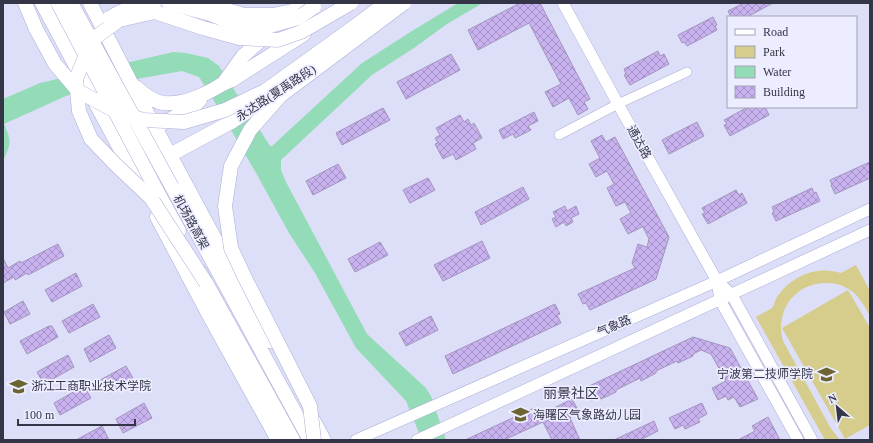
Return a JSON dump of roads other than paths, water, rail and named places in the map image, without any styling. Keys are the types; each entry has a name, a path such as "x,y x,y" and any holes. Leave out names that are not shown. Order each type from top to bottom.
{"main road":[{"path":"25,3 36,29 55,64 78,91 121,114 144,120 184,122 225,110 265,91 386,3"},
{"path":"42,3 211,319 278,440"},
{"name":"机场路高架","path":"58,3 206,283 293,440"},
{"name":"机场路高架","path":"72,3 310,440"},
{"path":"90,3 247,300 324,440"},
{"path":"154,3 147,3 127,8 110,17 97,27 76,79 79,111 92,139 116,165 151,198 206,283"},
{"path":"169,3 253,28 270,26 298,18 312,4"},
{"path":"203,3 244,14 273,15 312,4"},
{"path":"87,52 96,37 119,20 156,12 203,28 239,38 278,40 301,32 351,3"},
{"path":"130,80 140,90 151,98 160,102 170,103 189,100 204,95 228,82 351,3"},
{"path":"314,440 310,406 231,248 225,206 231,166 250,130 280,96 404,3"},
{"name":"永达路(夏禹路段)","path":"137,179 170,155 233,121 413,3"},
{"path":"228,82 243,56 312,4"},
{"path":"155,128 194,106 204,95"}],"street":[{"name":"通达路","path":"563,3 717,281 732,295 812,440"},
{"path":"559,135 618,104 687,72"},
{"name":"气象路","path":"356,440 717,281 870,209"},
{"name":"气象路","path":"422,438 870,230"},
{"name":"通达路","path":"717,281 720,300 798,440"}],"water":[{"path":"458,3 483,3 447,24 414,48 372,75 281,160 281,170 286,182 367,334 425,387 431,396 446,440 422,440 406,401 356,348 315,273 289,233 256,173 199,77 182,71 137,79 66,96 4,124 10,142 3,161 3,99 40,83 173,52 186,53 208,58 219,66 270,146 272,146 362,63"}],"place":[{"name":"宁波第二技师学院","path":"826,374"},
{"name":"浙江工商职业技术学院","path":"18,386"},
{"name":"海曙区气象路幼儿园","path":"520,415"}],"district":[{"name":"丽景社区","path":"571,393"}]}
